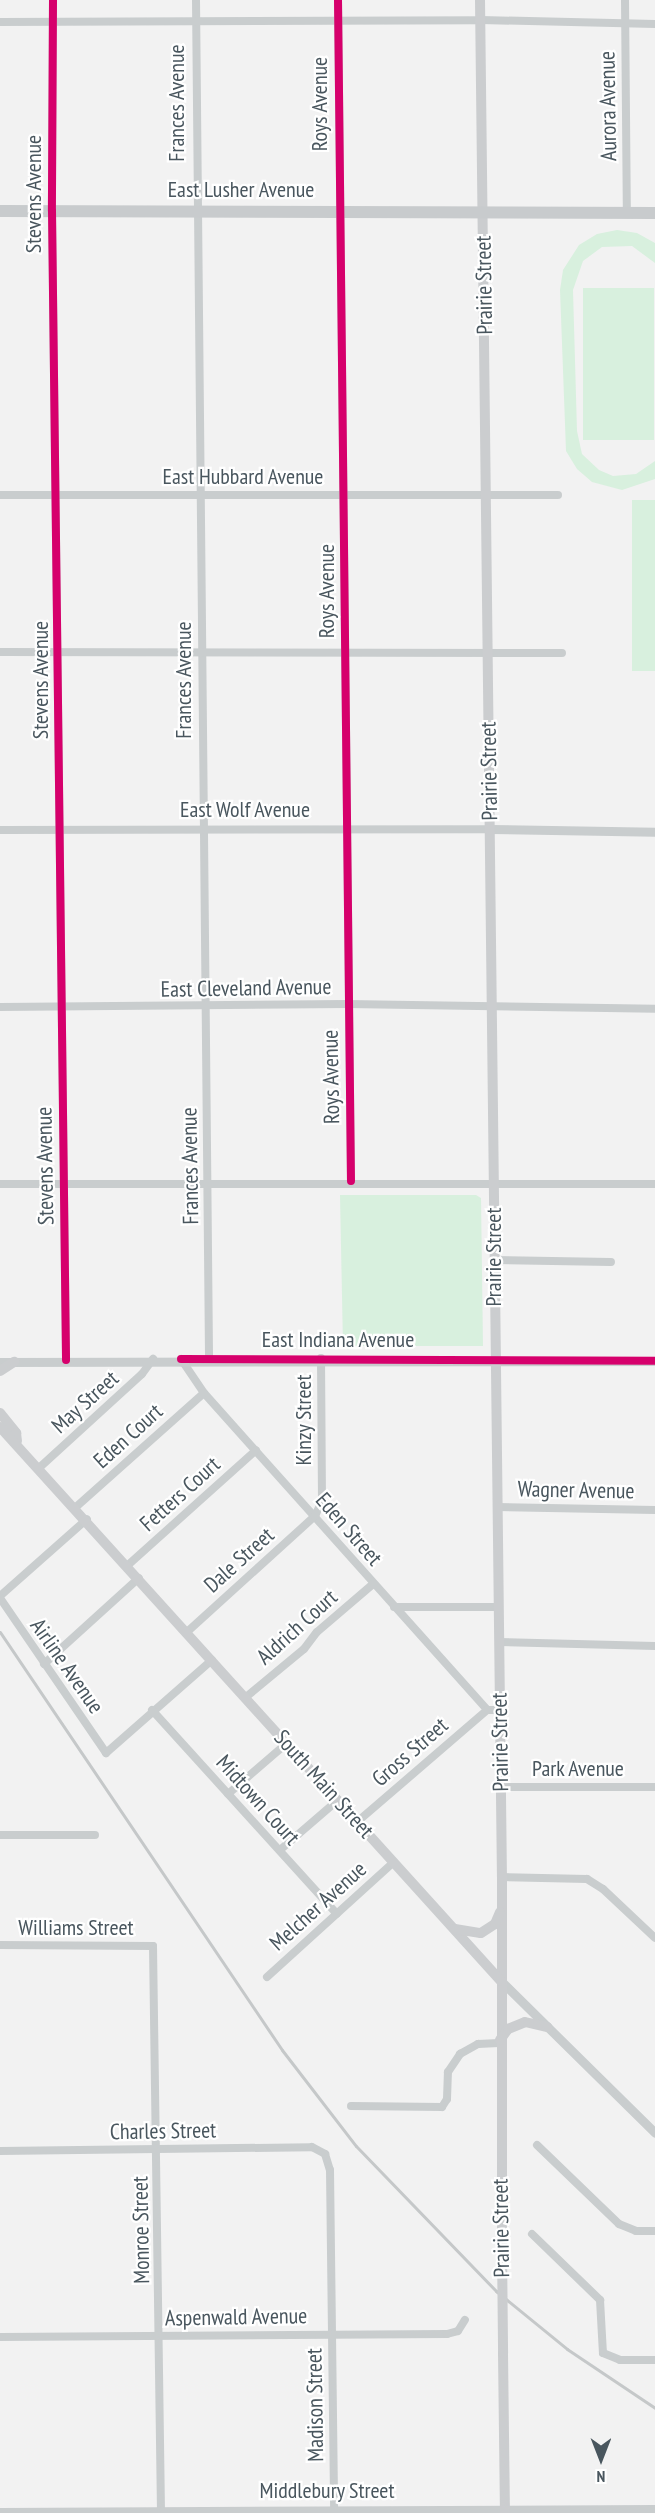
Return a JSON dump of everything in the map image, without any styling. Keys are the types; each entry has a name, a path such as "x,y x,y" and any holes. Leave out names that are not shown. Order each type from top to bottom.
{"main road":[{"name":"Prairie Street","path":"480,0 502,1877 501,2249 506,2512"},
{"name":"East Lusher Avenue","path":"0,212 483,210 655,213"},
{"path":"0,1371 15,1362"},
{"path":"0,1413 16,1434 18,1444"},
{"name":"South Main Street","path":"0,1427 87,1519 501,1982"},
{"path":"452,1928 481,1933 495,1924 501,1909"},
{"path":"500,2042 508,2029 525,2022 547,2027"}],"street":[{"name":"Stevens Avenue","path":"52,0 51,211 57,495 60,1006 66,1360"},
{"name":"Frances Avenue","path":"196,0 195,211 202,827 207,1006 209,1359"},
{"name":"Roys Avenue","path":"338,0 338,210 344,494 347,1004 351,1181"},
{"name":"Aurora Avenue","path":"625,0 627,212"},
{"path":"0,22 480,20 655,24"},
{"name":"East Hubbard Avenue","path":"0,495 558,495"},
{"path":"0,652 58,654 562,653"},
{"name":"East Wolf Avenue","path":"0,830 202,827 490,829"},
{"path":"490,829 655,832"},
{"name":"East Cleveland Avenue","path":"0,1007 347,1004 655,1009"},
{"path":"0,1184 494,1181 655,1184"},
{"path":"495,1260 611,1262"},
{"name":"East Indiana Avenue","path":"0,1362 321,1358 655,1360"},
{"name":"Kinzy Street","path":"315,1516 322,1501 321,1358"},
{"name":"May Street","path":"39,1468 142,1374 153,1359"},
{"name":"Eden Street","path":"180,1359 204,1393 315,1516 372,1584 487,1710"},
{"name":"Eden Court","path":"76,1507 204,1393"},
{"name":"Fetters Court","path":"128,1565 256,1450"},
{"name":"Wagner Avenue","path":"497,1507 655,1510"},
{"name":"Dale Street","path":"187,1632 315,1516"},
{"path":"0,1597 87,1519"},
{"path":"44,1664 139,1578"},
{"name":"Aldrich Court","path":"246,1697 304,1649 317,1632 372,1584"},
{"name":"Airline Avenue","path":"0,1597 106,1753 152,1710"},
{"path":"394,1607 499,1607"},
{"path":"499,1642 655,1646"},
{"path":"152,1710 212,1659"},
{"name":"Midtown Court","path":"152,1710 337,1914"},
{"path":"487,1710 500,1710"},
{"name":"Gross Street","path":"357,1822 487,1710"},
{"path":"228,1794 287,1743"},
{"name":"Park Avenue","path":"501,1787 655,1787"},
{"path":"280,1850 338,1800"},
{"path":"0,1835 95,1835"},
{"name":"Melcher Avenue","path":"267,1977 394,1862"},
{"path":"502,1877 587,1879 655,1938"},
{"name":"Williams Street","path":"0,1946 153,1946"},
{"name":"Monroe Street","path":"153,1946 161,2336 161,2512"},
{"name":"South Main Street","path":"501,1982 655,2133"},
{"path":"351,2106 442,2107 447,2099 448,2072 460,2054 478,2044 500,2042"},
{"path":"537,2145 619,2224 636,2231 655,2231"},
{"name":"Charles Street","path":"0,2151 312,2147 325,2154"},
{"name":"Madison Street","path":"325,2154 330,2170 334,2512"},
{"path":"532,2234 600,2300 603,2353 620,2360 655,2360"},
{"name":"Aspenwald Avenue","path":"0,2337 447,2334 458,2331 465,2320"},
{"name":"Middlebury Street","path":"0,2512 506,2512 655,2509"}],"green space":[{"path":"617,230 637,233 655,243 655,263 632,246 602,247 583,261 573,290 577,431 582,454 599,470 613,476 636,474 655,461 655,479 622,490 592,482 577,469 566,451 560,290 563,270 579,245 597,234"},
{"path":"583,288 654,288 654,440 583,440"},
{"path":"632,500 655,500 655,671 632,671"},
{"path":"340,1195 476,1195 481,1198 483,1346 343,1346"}],"railway":[{"path":"0,1632 282,2050 356,2146 496,2291 567,2349 655,2408"}],"cycle path":[{"path":"53,0 52,211 66,1360"},
{"path":"338,0 351,1181"},
{"path":"181,1359 655,1361"}]}
